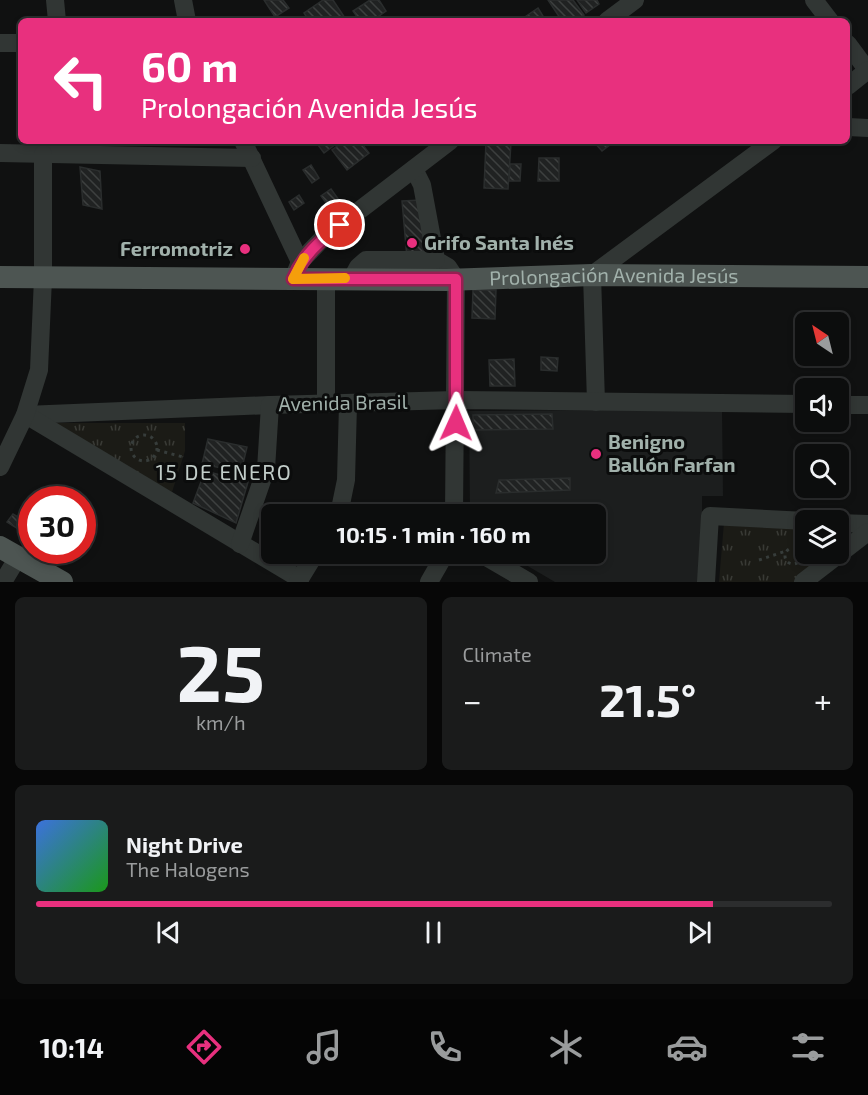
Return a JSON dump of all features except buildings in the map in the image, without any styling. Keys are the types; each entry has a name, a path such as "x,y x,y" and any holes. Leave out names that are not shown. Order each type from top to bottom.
{"main road":[{"name":"Prolongación Avenida Jesús","path":"0,277 42,278 297,270 326,278 456,279 592,275 868,277"},
{"path":"9,552 62,582"}],"street":[{"path":"55,0 57,18"},
{"path":"183,0 186,18"},
{"path":"611,18 635,0"},
{"path":"814,0 828,18"},
{"path":"0,43 18,43"},
{"path":"850,47 868,70 850,84"},
{"path":"850,127 868,128"},
{"path":"245,144 297,270 322,239 446,144"},
{"path":"596,402 592,275 769,144"},
{"path":"0,153 252,158"},
{"path":"0,467 25,415 39,370 43,154"},
{"path":"414,168 422,184 436,260"},
{"path":"352,278 358,267 366,260 436,260 448,267 456,279 454,504"},
{"path":"326,278 326,404"},
{"name":"Avenida Brasil","path":"25,415 456,400 795,404"},
{"path":"341,504 346,480 348,404"},
{"path":"240,544 266,469 270,405"},
{"path":"849,405 868,405"},
{"path":"25,415 299,581 309,564"},
{"path":"706,582 710,516 795,520"},
{"path":"849,523 868,524"},
{"path":"803,582 868,532"},
{"path":"3,582 9,552"},
{"path":"429,582 439,564"},
{"path":"498,564 529,582"}],"path":[{"path":"145,435 153,439 157,450 151,459 143,461 136,458 131,448 137,437 145,435"},
{"path":"157,450 183,458"},
{"path":"759,560 792,547 801,553 801,559 794,564 789,563 785,556 786,551"}],"shaded area":[{"name":"Benigno Ballón Farfan","path":"722,409 723,496 702,496 702,582 555,582 524,564 606,564 606,504 470,504 469,411"}],"green space":[{"path":"49,423 185,423 185,451 172,492"},
{"path":"724,523 795,528 795,564 818,564 795,582 719,582"}],"slow traffic":[{"path":"304,258 293,279 345,278"}],"place":[{"name":"Grifo Santa Inés","path":"412,243"},
{"name":"Ferromotriz","path":"245,249"},
{"name":"Benigno Ballón Farfan","path":"596,454"}],"district":[{"name":"15 DE ENERO","path":"224,473"}],"route":[{"path":"340,225 322,239 300,262 293,279 456,279 456,423"}]}
